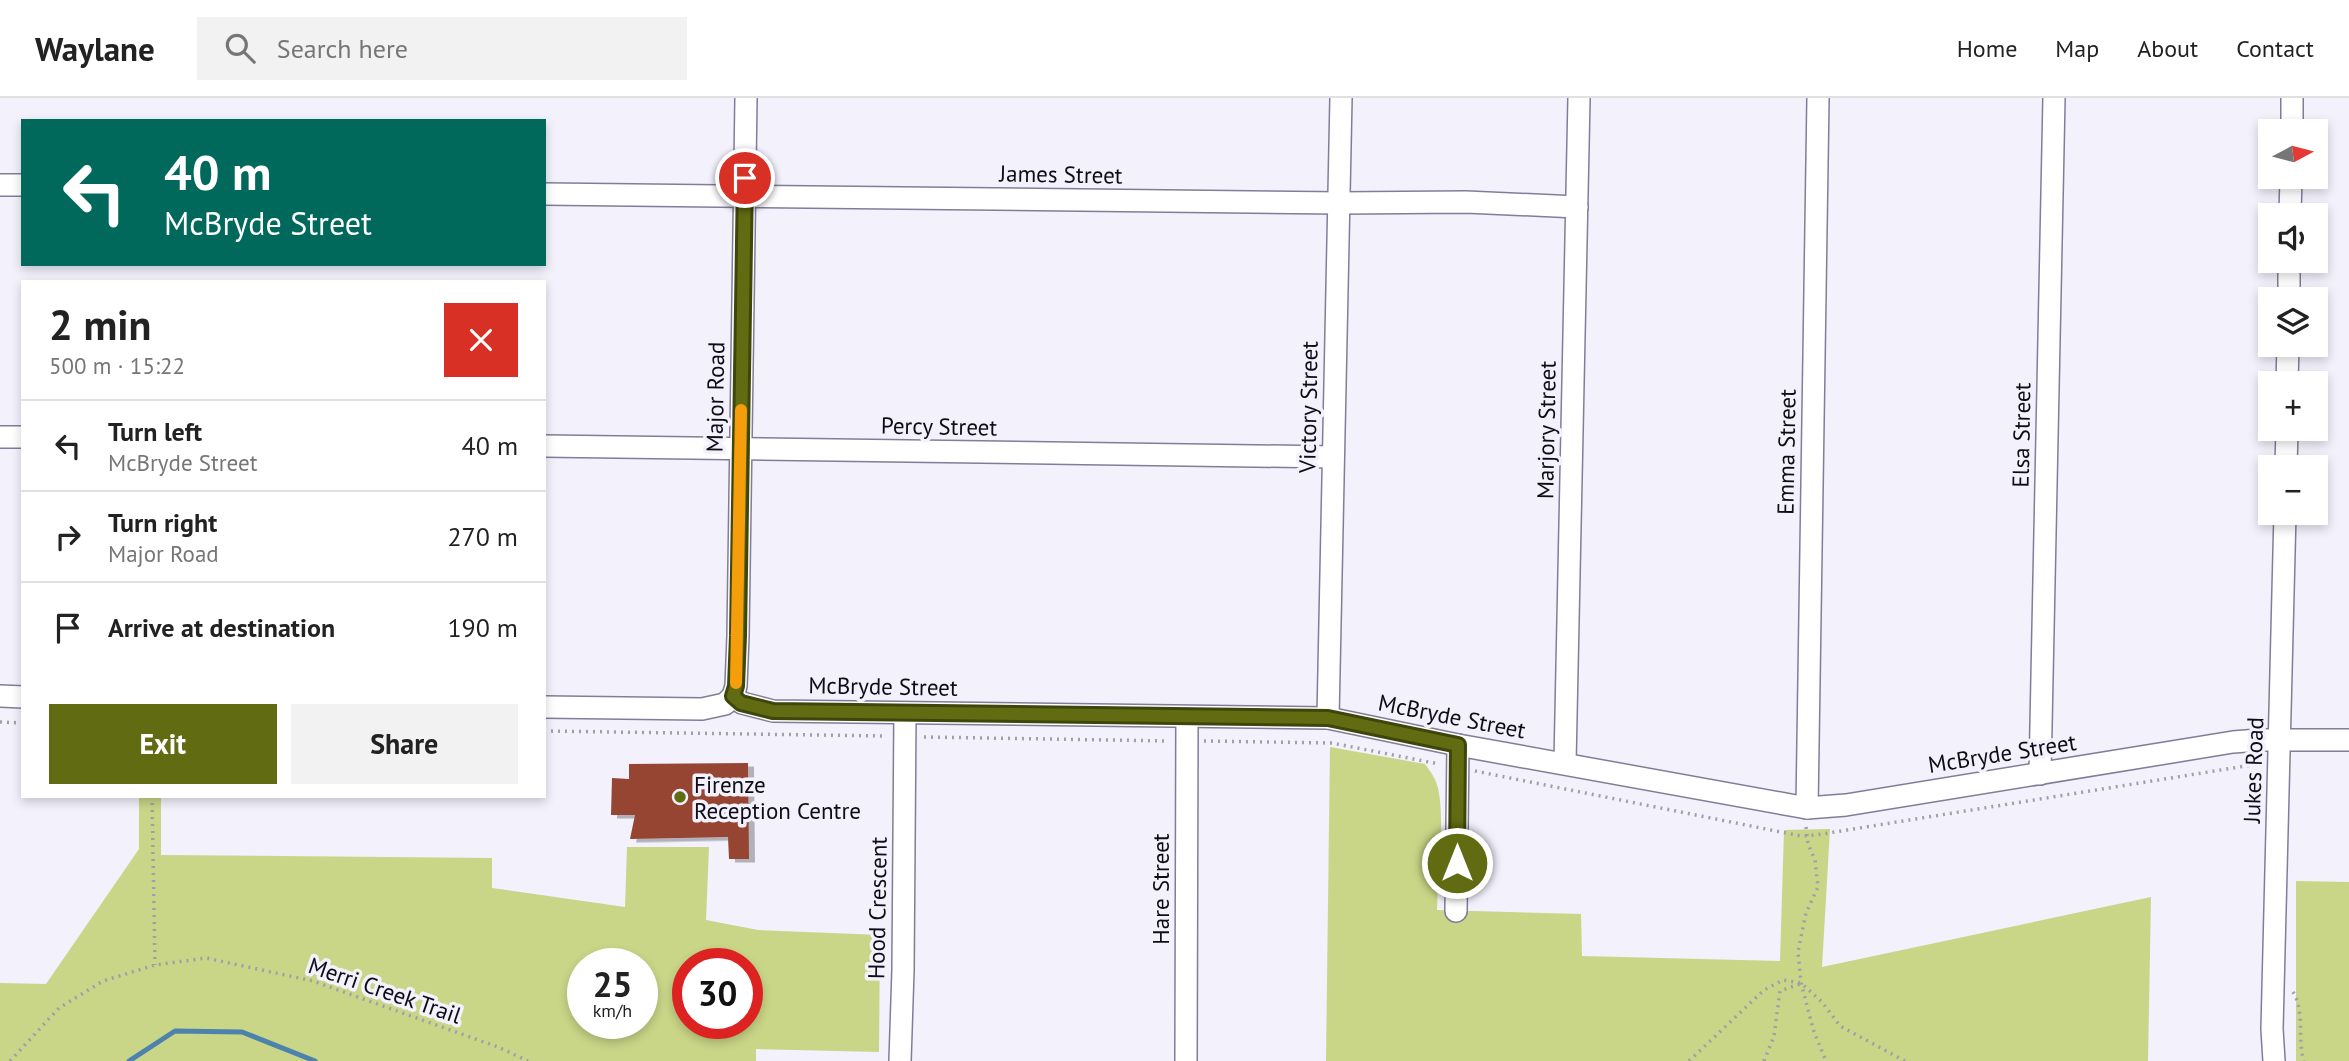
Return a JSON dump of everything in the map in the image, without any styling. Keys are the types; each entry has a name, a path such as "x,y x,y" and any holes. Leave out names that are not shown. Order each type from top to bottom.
{"street":[{"name":"Major Road","path":"733,696 736,686 738,636 746,98"},
{"name":"Victory Street","path":"1328,718 1341,98"},
{"name":"Marjory Street","path":"1565,763 1579,98"},
{"name":"Emma Street","path":"1807,808 1818,98"},
{"name":"Elsa Street","path":"2040,774 2054,98"},
{"path":"2291,119 2292,98"},
{"path":"0,184 21,185"},
{"name":"James Street","path":"546,194 1466,202 1577,207"},
{"path":"0,437 21,437"},
{"name":"Percy Street","path":"546,446 1333,457"},
{"name":"Jukes Road","path":"2274,1061 2273,977 2285,525"},
{"path":"0,696 21,697"},
{"name":"McBryde Street","path":"733,696 741,703 773,711 1328,718 1458,745 1807,808 1846,805 2233,743 2349,740"},
{"path":"546,707 702,709 725,704 733,696"},
{"name":"Hood Crescent","path":"900,1061 905,713"},
{"name":"Hare Street","path":"1186,1061 1187,717"},
{"path":"1456,911 1458,745"}],"path":[{"path":"0,722 21,723"},
{"path":"546,731 1332,743 1807,836 2258,763 2258,776"},
{"path":"152,798 155,965"},
{"path":"1807,808 1808,844 1815,860 1818,887 1806,913 1798,952 1801,983 1814,1032 1826,1061"},
{"name":"Merri Creek Trail","path":"10,1061 59,1008 103,981 155,965 206,958 313,981 486,1043 528,1061"},
{"path":"2273,977 2294,993 2298,1001 2299,1047 2304,1061"},
{"path":"1689,1061 1764,990 1783,981 1801,983 1822,1002 1840,1026 1906,1061"},
{"path":"1764,1061 1774,1036 1780,991 1801,983"}],"green space":[{"path":"1330,747 1425,764 1431,772 1438,788 1441,816 1437,910 1581,914 1582,956 1780,961 1784,830 1830,829 1822,967 2151,897 2148,1061 1326,1061"},
{"path":"139,798 161,798 161,855 492,858 492,888 625,907 627,847 709,847 706,920 758,930 880,935 879,1052 756,1049 756,1061 0,1061 0,983 46,984 139,849"},
{"path":"2296,881 2349,882 2349,1061 2296,1061"}],"building":[{"name":"Firenze Reception Centre","path":"748,763 749,859 729,859 728,837 630,839 635,815 611,815 612,778 629,779 629,764"}],"waterway":[{"path":"129,1061 175,1031 242,1032 315,1061"}],"slow traffic":[{"path":"736,683 741,410"}],"place":[{"name":"Firenze Reception Centre","path":"680,797"}],"route":[{"path":"745,178 738,636 736,686 733,696 741,703 773,711 1328,718 1458,745 1457,863"}]}
